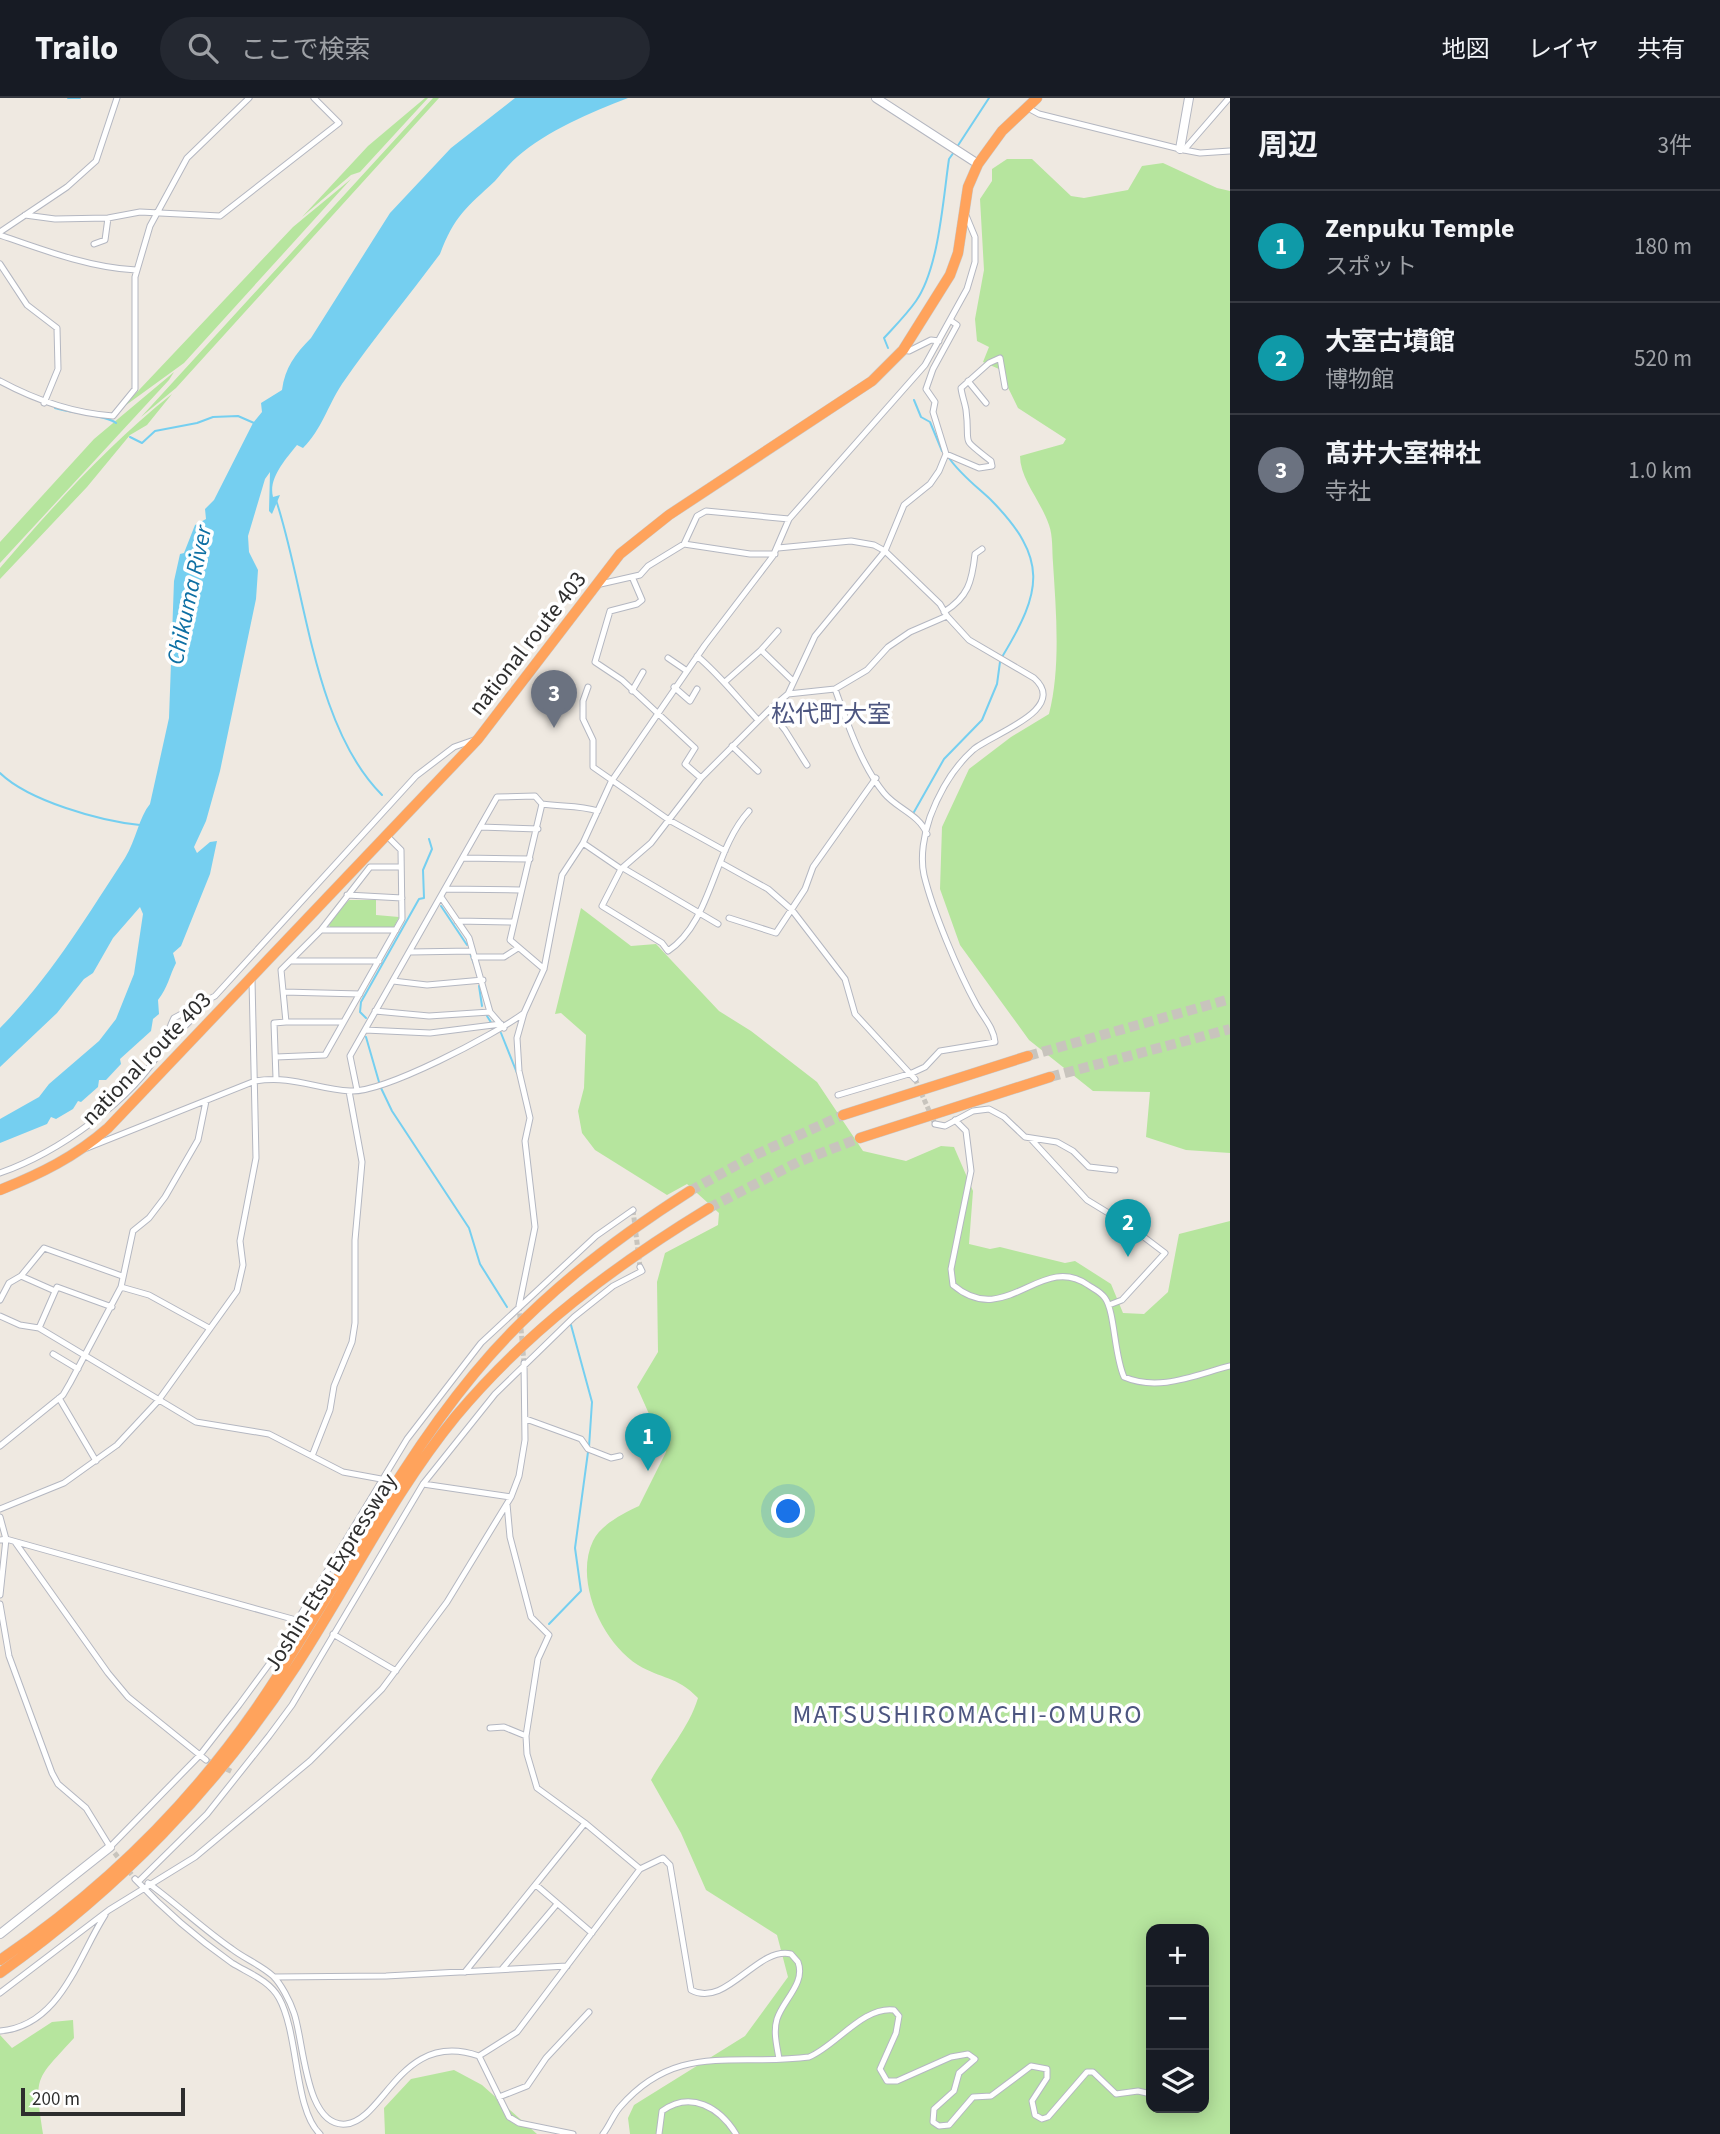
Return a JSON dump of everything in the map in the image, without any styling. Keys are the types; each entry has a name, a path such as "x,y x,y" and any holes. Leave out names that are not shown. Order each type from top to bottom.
{"highway":[{"name":"national route 403","path":"0,1190 44,1172 83,1150 108,1128 478,739 620,554 639,537 872,381 903,350 950,275 958,253 963,209 975,161 1026,107 1038,98"},
{"path":"843,1115 1028,1056"},
{"path":"860,1138 1050,1077"},
{"name":"Joshin-Etsu Expressway","path":"0,1960 65,1913 111,1873 158,1829 219,1758 291,1656 424,1440 494,1351 571,1276 618,1239 690,1191"},
{"name":"Joshin-Etsu Expressway","path":"0,1973 109,1888 163,1836 212,1782 298,1663 416,1469 493,1375 531,1337 598,1281 709,1208"}],"street":[{"path":"0,234 85,173 96,162 117,98"},
{"path":"0,381 44,402 80,414 113,416 135,388 136,270 155,215 187,158 249,98"},
{"path":"25,215 55,219 108,218 139,212 155,215 220,216 339,122 314,98"},
{"path":"876,98 975,161"},
{"path":"1037,113 1038,98"},
{"path":"1182,149 1189,98"},
{"path":"1182,149 1229,98"},
{"path":"1026,107 1037,113 1182,149 1207,153 1230,151"},
{"path":"519,1306 535,1227 525,1141 530,1118 517,1051 524,1013 544,969 557,889 562,875 583,843 611,782 674,687 776,551 789,519 915,380 939,341 967,289 975,261 975,237 963,209"},
{"path":"94,244 105,240 108,218"},
{"path":"0,234 70,258 119,270 136,270"},
{"path":"0,264 27,305 57,328 58,369 44,402"},
{"path":"749,811 735,829 684,940 668,951 662,943 603,906 622,869 651,843 702,778 732,746 788,694 815,636 885,551 904,505 937,477 946,454 933,412 935,402 926,389 933,369 957,325 950,320"},
{"path":"903,350 909,351 931,340 939,341"},
{"path":"946,454 979,468 992,464 971,448 965,438 966,410 961,388 989,363 1000,358 1005,387"},
{"path":"968,381 978,389 986,403"},
{"path":"596,585 633,579 684,544 697,516 706,510 789,519"},
{"path":"684,544 750,554 863,541 885,551 969,640 1040,683 1042,702 1030,718 982,742 960,763 937,803 927,834 924,873 950,943 995,1042 940,1051 913,1076 838,1095"},
{"path":"788,694 835,689 867,670 888,647 910,632 945,614 968,591 975,554 982,549"},
{"path":"633,579 642,600 610,611 595,662 632,691 695,748 685,764 702,778"},
{"path":"726,681 778,631"},
{"path":"761,650 793,681"},
{"path":"697,656 726,681 735,696 758,720"},
{"path":"668,658 687,671"},
{"path":"632,691 643,672"},
{"path":"588,687 583,701 583,719 593,740 593,767 611,782 663,813 669,820 725,851"},
{"path":"674,687 690,701 697,690"},
{"path":"835,689 846,720 884,793 923,824 927,834"},
{"path":"769,710 807,765"},
{"path":"159,1052 215,996 416,776 454,747 478,739"},
{"path":"732,746 758,771"},
{"path":"729,918 776,933 806,889 813,867 876,778"},
{"path":"357,1090 350,1056 497,797 536,796 542,804 563,807 580,805 598,811"},
{"path":"542,804 512,922 510,940 544,969"},
{"path":"480,827 538,828"},
{"path":"276,1056 325,1055 402,919 401,850 386,835"},
{"path":"583,843 622,869 718,924"},
{"path":"463,858 530,859"},
{"path":"721,863 768,889 792,911 845,978 855,1014 913,1076"},
{"path":"286,1022 281,970 321,930 370,867 401,867"},
{"path":"445,889 520,890"},
{"path":"347,895 402,898"},
{"path":"441,897 469,938 490,1012 503,1026"},
{"path":"457,921 512,922"},
{"path":"321,930 396,930"},
{"path":"410,952 504,957 518,947"},
{"path":"290,961 379,961"},
{"path":"0,1509 49,1490 96,1461 135,1427 158,1401 237,1291 242,1278 240,1241 256,1158 252,976"},
{"path":"393,981 427,985 483,980"},
{"path":"284,992 360,994"},
{"path":"0,1173 55,1146 94,1121 146,1071 159,1052 174,1018 215,996"},
{"path":"375,1011 429,1016 490,1012"},
{"path":"83,1150 255,1081 276,1078 349,1091 380,1086 524,1013"},
{"path":"276,1078 275,1023 343,1022"},
{"path":"365,1030 430,1033 503,1026"},
{"path":"159,1052 167,1067"},
{"path":"312,1456 330,1410 334,1386 352,1342 355,1323 355,1240 362,1162 349,1091"},
{"path":"0,1445 59,1398 86,1356 121,1287 133,1231 149,1218 165,1197 198,1140 206,1101"},
{"path":"935,1124 945,1126 973,1111 989,1109 1030,1138 1087,1200 1128,1225 1165,1254 1126,1297 1109,1305"},
{"path":"955,1120 966,1131 971,1171 951,1269 953,1285 979,1300 999,1300 1056,1277 1071,1277 1098,1291 1109,1305 1114,1351 1124,1377 1136,1382 1161,1383 1230,1366"},
{"path":"1030,1138 1049,1140 1066,1146 1089,1167 1115,1170"},
{"path":"0,1934 110,1847 200,1755 262,1673 381,1479 432,1404 481,1343 519,1306 596,1236 633,1210"},
{"path":"0,1300 9,1283 21,1276 44,1248 122,1276"},
{"path":"0,1993 109,1910 186,1836 240,1774 292,1705 423,1484 495,1394 524,1363 613,1286 642,1271 640,1267"},
{"path":"21,1276 55,1291"},
{"path":"39,1328 57,1287 112,1307"},
{"path":"121,1287 149,1295 209,1328"},
{"path":"0,1316 20,1325 39,1328 196,1422 269,1434 343,1472 381,1479"},
{"path":"53,1354 78,1369"},
{"path":"138,1883 148,1883 195,1857 277,1789 350,1723 396,1671 447,1602 511,1497 519,1476 526,1419 524,1363"},
{"path":"59,1398 96,1461"},
{"path":"526,1419 581,1438 588,1449 611,1458 620,1456"},
{"path":"423,1484 511,1497"},
{"path":"507,1504 510,1537 531,1618 549,1635 538,1659 526,1736 527,1754 537,1788 585,1823 640,1870"},
{"path":"0,1517 3,1539 0,1595"},
{"path":"3,1539 296,1620"},
{"path":"15,1542 121,1689 206,1760"},
{"path":"0,1604 9,1656 52,1773 58,1784 86,1808 110,1847"},
{"path":"333,1634 396,1671"},
{"path":"489,1728 504,1727 526,1736"},
{"path":"233,1772 240,1774"},
{"path":"465,1972 585,1823"},
{"path":"148,1883 233,1950 274,1977 294,2012 313,2098 326,2119 338,2124 361,2119 394,2079 425,2058 447,2053 479,2056 517,2032 640,1870 658,1858 666,1859 670,1865 691,1990 698,1994 720,1988 779,1954 791,1954 798,1962 799,1979 777,2017 775,2028 779,2059"},
{"path":"138,1883 232,1962 274,1991 283,2008 297,2054 303,2108 311,2126 320,2134"},
{"path":"536,1885 592,1933"},
{"path":"502,1969 557,1904"},
{"path":"0,2031 32,2022 63,1993 85,1946 109,1910"},
{"path":"274,1977 465,1972 567,1966"},
{"path":"603,2134 620,2108 634,2093 667,2069 715,2058 809,2057 821,2052 865,2019 880,2010 888,2009 898,2016 899,2022 880,2069 887,2081 897,2081 951,2057 968,2054 975,2059 960,2073 954,2091 934,2109 933,2122 939,2126 949,2125 973,2096 991,2096 1031,2066 1047,2069 1047,2078 1032,2101 1035,2115 1042,2119 1048,2117 1087,2072 1093,2072 1116,2094 1138,2091 1146,2093"},
{"path":"499,2097 527,2086 546,2058 589,2012"},
{"path":"479,2056 503,2109 519,2123 573,2134"},
{"path":"659,2134 662,2111 675,2103 693,2102 712,2107 737,2134"}],"green space":[{"path":"428,98 360,172 351,175 302,217 368,146"},
{"path":"433,98 439,98 176,388 141,417"},
{"path":"1007,159 1032,159 1071,196 1084,198 1128,190 1142,166 1163,163 1217,188 1230,191 1230,1153 1186,1150 1146,1137 1150,1092 1093,1091 1029,1040 960,945 940,889 942,827 969,769 1011,737 1049,714 1055,677 1056,619 1051,534 1023,473 1020,456 1063,444 1066,439 1018,408 999,369 983,362 989,347 977,341 975,319 984,270 980,199 992,181 992,169"},
{"path":"351,179 184,363 122,408 293,227"},
{"path":"174,372 0,563 0,542 94,439"},
{"path":"172,394 147,425 130,435 87,487 0,579 0,568 61,499 126,434"},
{"path":"349,900 376,900 376,915 399,917 394,927 330,927 328,923"},
{"path":"581,908 631,946 656,944 719,1011 751,1031 817,1082 863,1151 906,1161 941,1146 954,1147 973,1191 969,1244 990,1249 1000,1247 1065,1263 1075,1261 1111,1284 1123,1313 1144,1314 1168,1292 1179,1234 1230,1221 1230,2134 630,2134 628,2118 634,2105 745,2036 788,1977 777,1935 706,1890 681,1833 651,1780 683,1730 698,1698 676,1682 638,1665 613,1642 595,1609 587,1574 588,1557 596,1535 613,1520 639,1506 666,1452 637,1387 658,1352 657,1282 665,1253 718,1225 719,1213 687,1184 667,1195 595,1150 582,1133 578,1111 584,1088 586,1035 561,1013 555,1014"},
{"path":"73,2020 74,2038 51,2063 40,2080 39,2100 43,2134 0,2134 0,2035 12,2048 52,2022"},
{"path":"454,2070 482,2085 537,2134 385,2134 384,2108 411,2079"}],"water":[{"name":"Chikuma River","path":"515,98 628,98 585,116 542,139 517,157 469,206 456,221 440,254 342,384 315,433 303,448 297,445 279,469 272,490 273,497 280,495 272,514 269,511 270,472 265,479 248,536 249,552 258,570 256,599 220,771 206,821 194,847 197,853 210,842 217,841 210,874 181,946 173,953 176,963 158,1000 159,1014 153,1019 151,1031 120,1059 121,1064 106,1080 99,1080 98,1087 81,1102 78,1101 73,1109 56,1119 51,1117 47,1124 0,1143 0,1119 39,1097 49,1084 99,1041 116,1019 134,974 143,914 140,907 113,938 93,973 84,979 57,1013 0,1067 0,1028 52,968 82,924 125,858 150,804 169,718 174,581 180,554 184,553 195,525 206,519 205,509 214,500 253,423 262,412 261,403 282,390 292,362 311,338 390,213 451,148"}],"waterway":[{"path":"68,98 80,98"},
{"path":"957,147 989,98"},
{"path":"888,348 884,338 916,301 930,271 939,233 949,159 954,152"},
{"path":"914,400 921,417 930,422 942,451"},
{"path":"55,408 105,418 116,423"},
{"path":"130,437 142,443 155,431 213,417 238,416 254,423"},
{"path":"949,458 1010,521 1031,558 1031,594 1025,613 1002,657"},
{"path":"276,500 326,695 359,766 382,795"},
{"path":"914,812 944,759 982,720 997,684 1000,662"},
{"path":"0,773 46,801 105,819 140,825"},
{"path":"366,1018 360,1012 361,1002 419,899 424,898 423,870 432,849 429,839"},
{"path":"441,906 467,945"},
{"path":"470,953 474,964"},
{"path":"479,986 482,1006"},
{"path":"487,1016 492,1024"},
{"path":"501,1033 517,1073"},
{"path":"366,1037 379,1082"},
{"path":"381,1088 392,1111 469,1228 480,1264 507,1307"},
{"path":"571,1325 592,1402 589,1447"},
{"path":"549,1624 581,1591 575,1548 588,1452"}],"tunnel":[{"path":"1028,1056 1230,999"},
{"path":"1050,1077 1230,1029"},
{"path":"915,1079 935,1124"},
{"path":"690,1191 753,1156 843,1115"},
{"path":"709,1208 798,1162 860,1138"},
{"path":"633,1210 640,1267"},
{"path":"519,1306 524,1363"},
{"path":"206,1760 233,1772"},
{"path":"110,1847 135,1879"}],"place":[{"name":"髙井大室神社","path":"554,728"},
{"name":"大室古墳館","path":"1128,1257"},
{"name":"Zenpuku Temple","path":"648,1471"}],"district":[{"name":"松代町大室","path":"831,714"},
{"name":"MATSUSHIROMACHI-OMURO","path":"968,1714"}]}
